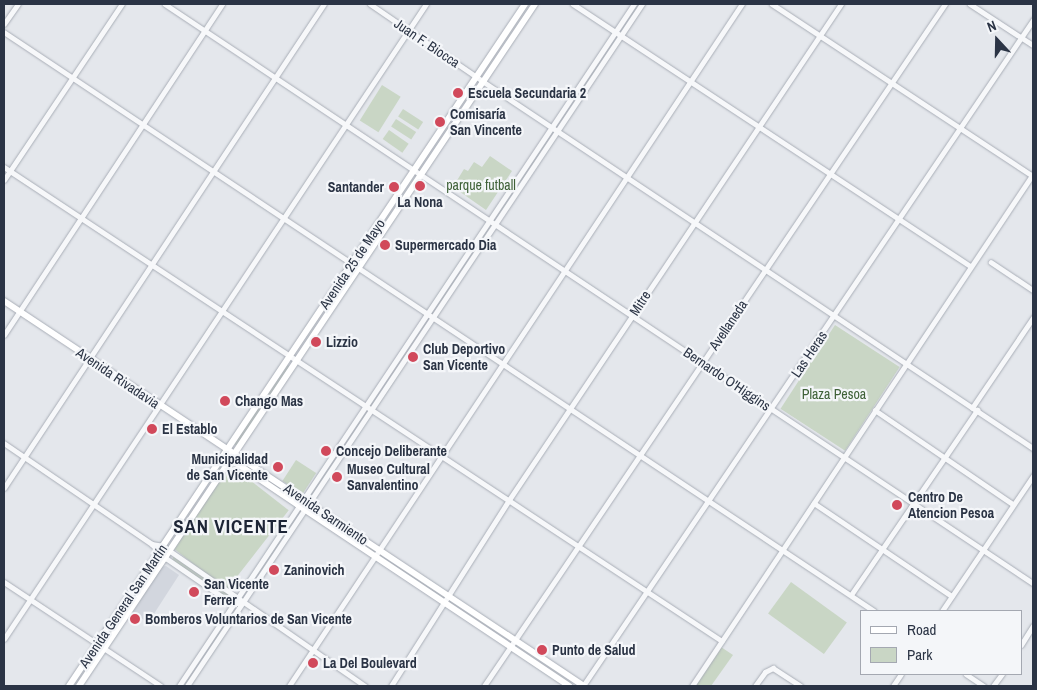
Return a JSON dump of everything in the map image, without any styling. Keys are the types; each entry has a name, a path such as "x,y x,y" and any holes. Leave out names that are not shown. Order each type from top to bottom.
{"main road":[{"name":"Avenida 25 de Mayo","path":"230,453 292,354 525,4"},
{"name":"Avenida 25 de Mayo","path":"230,453 299,359 535,4"},
{"name":"Avenida Rivadavia","path":"4,301 230,453"},
{"name":"Avenida Sarmiento","path":"230,453 241,456 583,686"},
{"name":"Avenida Sarmiento","path":"230,453 236,463 569,686"},
{"name":"Avenida General San Martín","path":"69,686 163,546 230,453"},
{"name":"Avenida General San Martín","path":"79,686 166,558 230,453"}],"street":[{"path":"4,24 18,4"},
{"path":"4,180 122,4"},
{"name":"Bernardo O'Higgins","path":"165,4 1033,583"},
{"path":"4,335 222,4"},
{"path":"4,488 154,264 324,4"},
{"name":"Juan F. Biocca","path":"370,4 484,82"},
{"path":"4,639 426,4"},
{"path":"573,4 971,266"},
{"path":"179,686 634,4"},
{"path":"187,686 642,4"},
{"path":"289,686 742,4"},
{"path":"692,686 1033,175 889,83 772,4"},
{"name":"Mitre","path":"391,686 510,500 632,315 819,34 841,4"},
{"name":"Avellaneda","path":"484,686 703,363 828,173 945,4"},
{"path":"970,4 1033,46"},
{"name":"Las Heras","path":"583,686 710,502 1033,20"},
{"path":"4,32 284,219 434,316 873,610"},
{"path":"484,82 1033,448"},
{"path":"4,167 292,354 441,456 650,590 722,641"},
{"path":"991,262 1033,290"},
{"path":"851,595 883,551 1033,318"},
{"path":"875,410 1013,504"},
{"path":"4,443 152,544 159,553 233,604 242,604"},
{"path":"943,610 1033,476"},
{"path":"814,503 952,596"},
{"path":"152,544 163,546 238,598 242,604 365,686"},
{"path":"4,582 161,686"},
{"path":"1022,643 1033,626"},
{"path":"755,686 764,672 773,668 801,686"},
{"path":"893,686 900,675"},
{"path":"968,675 984,686"},
{"path":"993,686 1001,675"},
{"path":"790,686 793,681"}],"shaded area":[{"path":"166,566 179,575 148,623 133,612 161,567"}],"green space":[{"path":"382,85 401,97 378,132 360,121"},
{"path":"403,109 423,122 418,130 398,117"},
{"path":"396,119 416,132 411,140 391,127"},
{"path":"389,130 409,144 402,153 383,139"},
{"name":"parque futball","path":"490,156 512,171 486,210 453,187 464,169 468,171 474,162 482,167"},
{"name":"Plaza Pesoa","path":"835,325 900,367 845,451 781,409"},
{"path":"288,365 290,367 237,446 234,444"},
{"path":"296,460 316,473 303,494 282,481"},
{"path":"232,466 289,510 227,590 170,546"},
{"path":"220,467 222,468 180,551 178,550"},
{"path":"174,556 230,594 228,599 172,560"},
{"path":"791,582 847,623 824,654 768,614"},
{"path":"721,647 733,655 711,686 695,686"}],"place":[{"name":"Escuela Secundaria 2","path":"458,93"},
{"name":"Comisaría San Vincente","path":"440,122"},
{"name":"La Nona","path":"420,186"},
{"name":"Santander","path":"394,187"},
{"name":"Supermercado Dia","path":"385,245"},
{"name":"Lizzio","path":"316,342"},
{"name":"Club Deportivo San Vicente","path":"413,357"},
{"name":"Chango Mas","path":"225,401"},
{"name":"El Establo","path":"152,429"},
{"name":"Concejo Deliberante","path":"326,451"},
{"name":"Municipalidad de San Vicente","path":"278,467"},
{"name":"Museo Cultural Sanvalentino","path":"337,477"},
{"name":"Centro De Atencion Pesoa","path":"897,505"},
{"name":"Zaninovich","path":"274,570"},
{"name":"San Vicente Ferrer","path":"194,592"},
{"name":"Bomberos Voluntarios de San Vicente","path":"135,619"},
{"name":"Punto de Salud","path":"542,650"},
{"name":"La Del Boulevard","path":"313,663"}],"district":[{"name":"SAN VICENTE","path":"231,527"}]}
